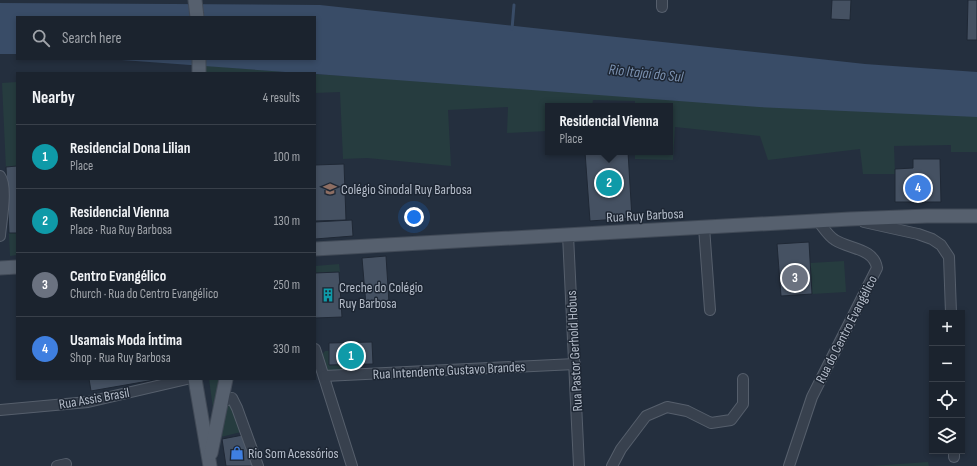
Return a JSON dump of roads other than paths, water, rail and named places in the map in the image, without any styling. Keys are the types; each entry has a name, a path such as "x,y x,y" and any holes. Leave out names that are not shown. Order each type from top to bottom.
{"main road":[{"path":"195,0 197,16"},
{"path":"199,60 199,72"},
{"name":"Rua Ruy Barbosa","path":"316,249 850,219 977,216"},
{"path":"0,268 16,267"},
{"path":"195,380 210,464"},
{"path":"210,464 226,380"}],"street":[{"path":"0,176 2,178 4,192 0,236"},
{"path":"850,219 918,234 932,239 941,245 949,257 951,310"},
{"name":"Rua do Centro Evangélico","path":"789,466 812,398 877,268 876,262 867,253 834,240 818,221"},
{"path":"704,227 710,310"},
{"name":"Rua Pastor Gerhold Hobus","path":"568,235 579,466"},
{"path":"316,351 352,466"},
{"name":"Rua Intendente Gustavo Brandes","path":"324,376 575,364"},
{"name":"Rua Assis Brasil","path":"0,410 88,402 183,380"},
{"path":"612,466 621,448 646,416 667,407 687,411 711,423 731,420 743,404 743,380"},
{"path":"222,402 232,398 258,466"}],"water":[{"name":"Rio Itajaí do Sul","path":"0,3 320,5 865,64 977,72 977,117 759,107 316,74 316,72 285,72 122,60 316,60 316,16 16,16 16,54 0,54"}],"waterway":[{"path":"512,29 514,5"}],"place":[{"name":"Residencial Vienna","path":"609,183"},
{"name":"Usamais Moda Íntima","path":"918,188"},
{"name":"Colégio Sinodal Ruy Barbosa","path":"330,189"},
{"name":"Centro Evangélico","path":"795,278"},
{"name":"Creche do Colégio Ruy Barbosa","path":"328,295"},
{"name":"Residencial Dona Lilian","path":"351,356"},
{"name":"Rio Som Acessórios","path":"237,453"}]}
